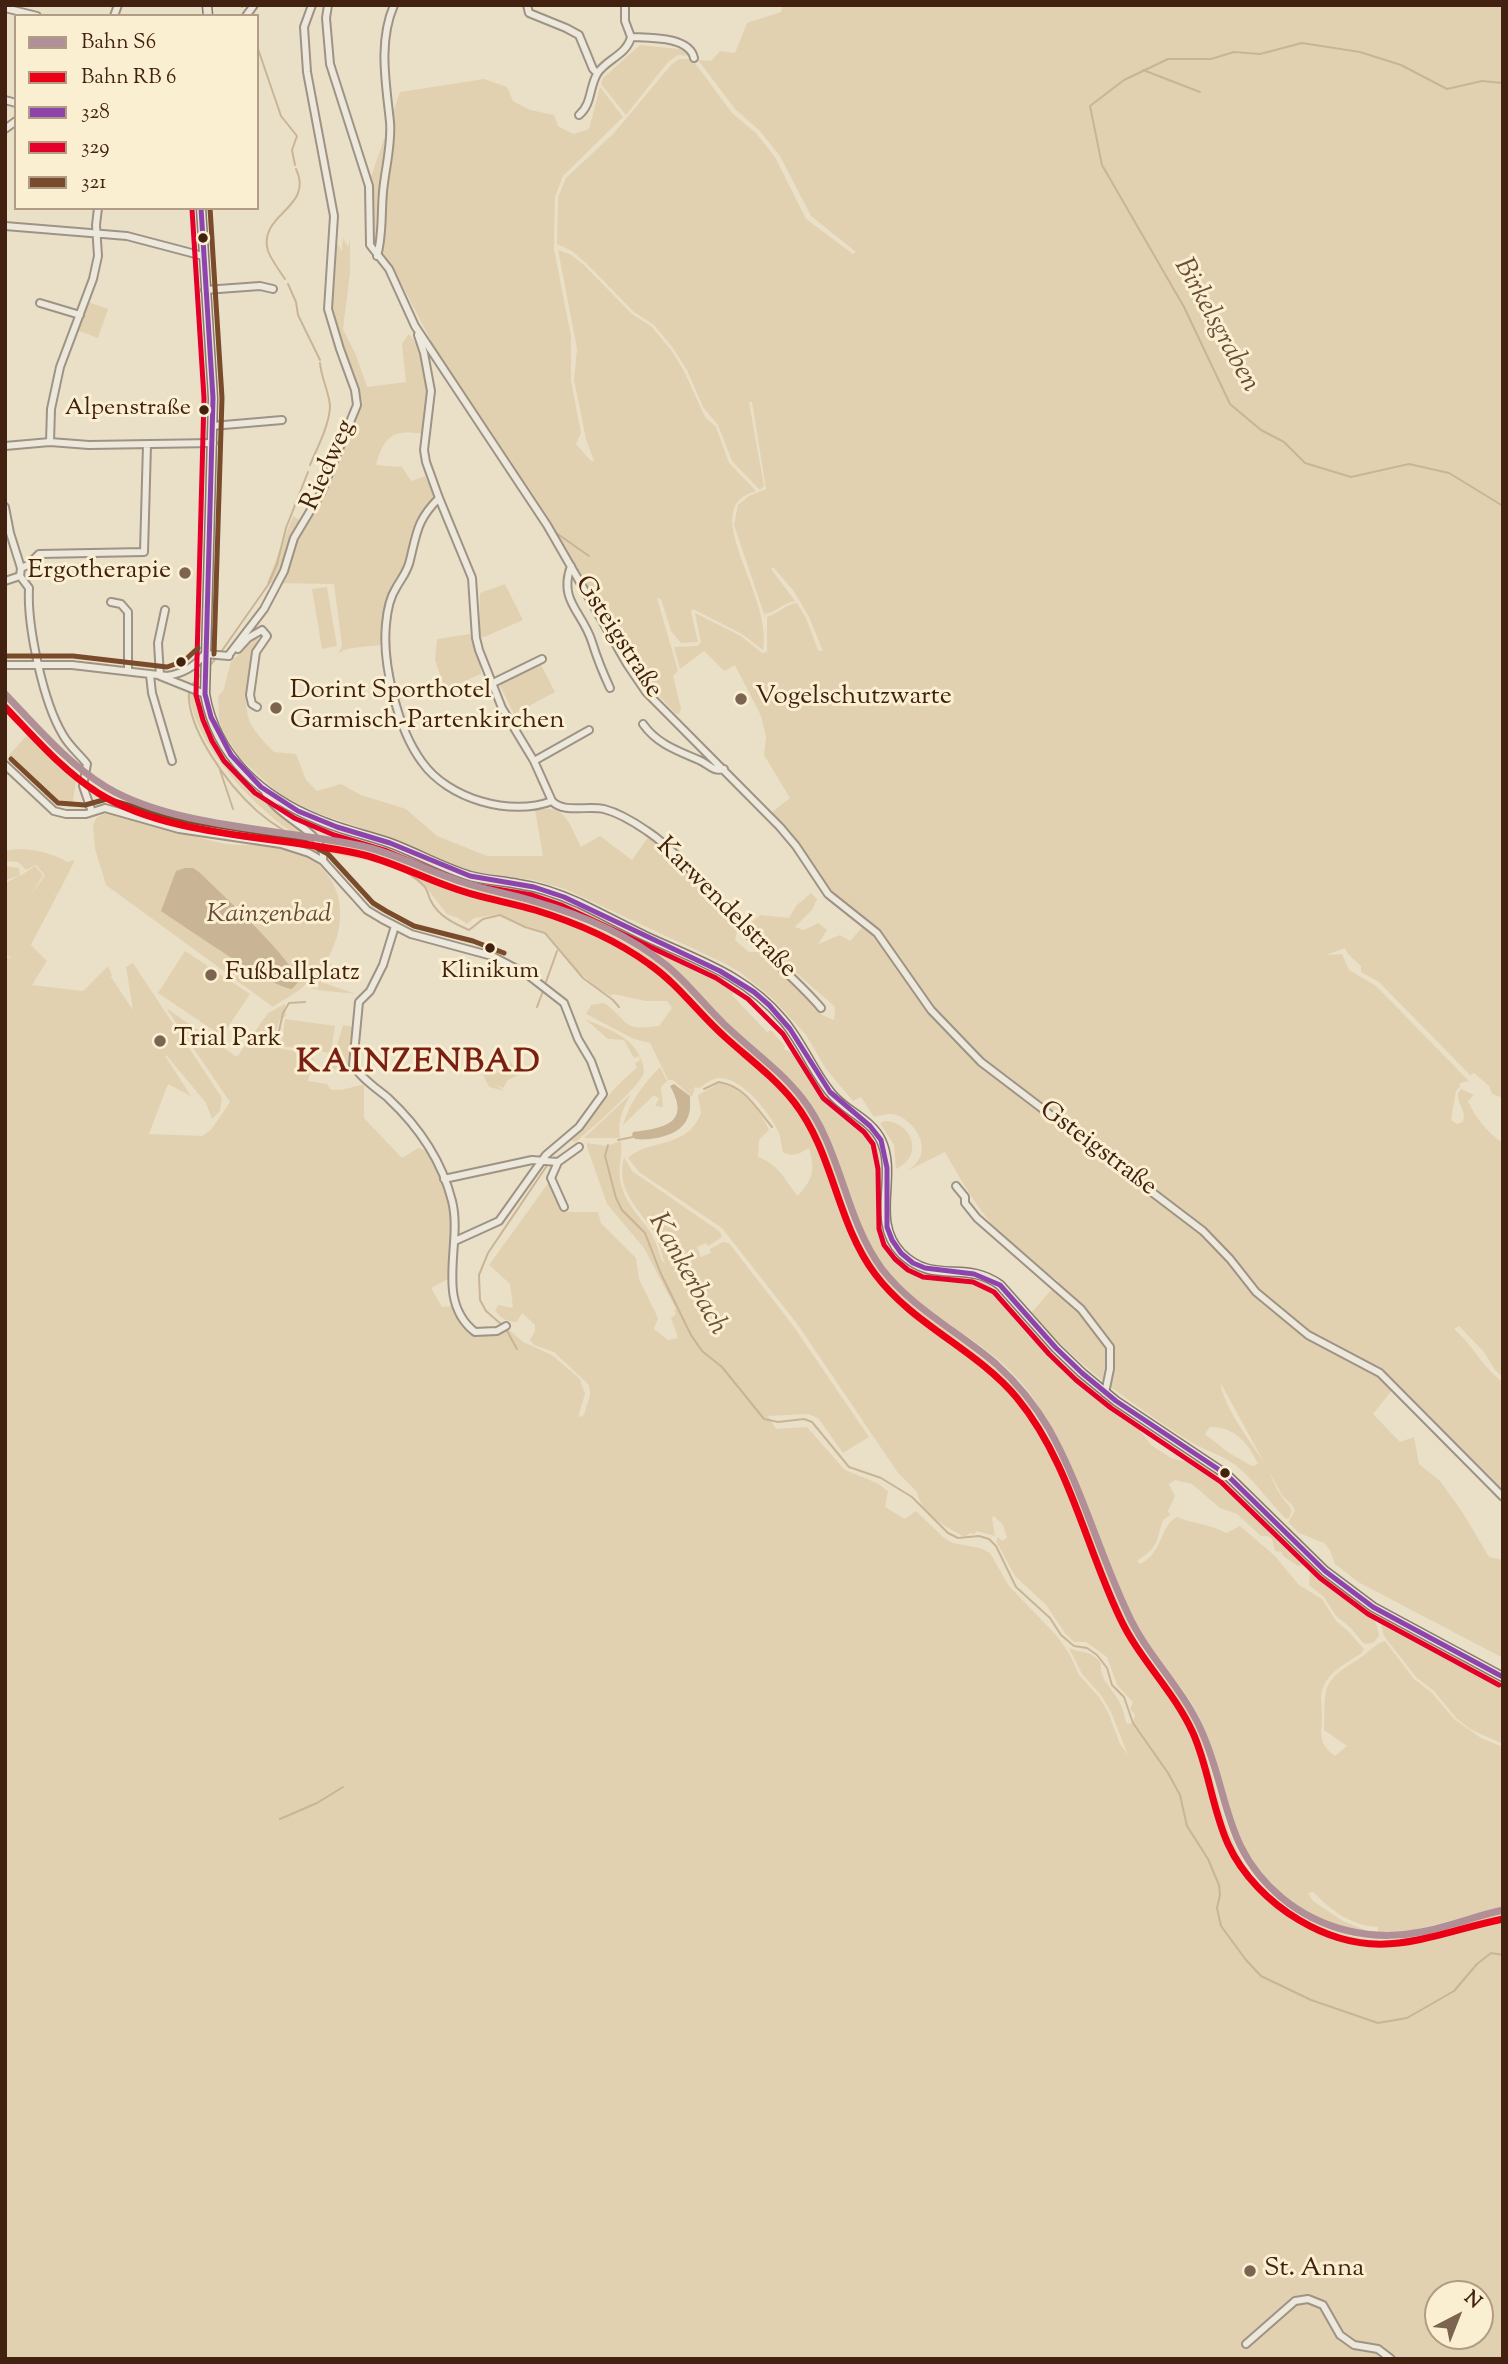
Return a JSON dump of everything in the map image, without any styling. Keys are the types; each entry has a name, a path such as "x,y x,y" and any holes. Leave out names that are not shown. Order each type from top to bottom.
{"main road":[{"path":"201,210 213,443 210,478 209,654 205,670 205,694 213,726 234,762 264,790 290,807 321,821 389,843 462,873 531,886 563,896 718,967 741,981 784,1021 830,1093 869,1125 881,1141 887,1163 884,1197 886,1225 896,1247 910,1261 928,1270 971,1272 990,1278 1067,1359 1105,1393 1227,1475 1308,1556 1360,1598 1503,1677"}],"street":[{"name":"Riedweg","path":"227,656 264,609 284,571 294,538 321,493 357,405 329,315 334,216 311,94 304,27 312,5"},
{"path":"328,5 326,18 330,64 367,177 370,245 395,279 424,353 431,391 424,450 429,475 472,578 476,638 502,708 534,761 552,801"},
{"path":"377,256 382,240 383,194 390,123 386,94 385,31 394,5"},
{"path":"527,5 529,13 579,35 597,73"},
{"path":"579,115 588,103 597,73 625,48 631,37 625,21 625,5"},
{"path":"5,8 29,14"},
{"path":"631,37 676,40 693,52 694,58"},
{"path":"50,442 54,392 66,347 98,256 98,210"},
{"path":"5,226 127,236 203,256"},
{"path":"205,290 260,286 273,289"},
{"path":"40,303 79,315"},
{"name":"Gsteigstraße","path":"415,326 471,408 571,566 646,692 724,769 796,846 828,894 877,933 931,1010 981,1062 1203,1231 1256,1292 1308,1335 1380,1373 1503,1497"},
{"path":"212,426 282,420"},
{"path":"5,446 50,442 89,445 213,443"},
{"path":"5,581 21,572 38,554 144,552 147,445"},
{"name":"Karwendelstraße","path":"439,499 419,522 410,562 394,592 387,614 386,653 394,693 414,749 425,766 440,780 483,802 510,807 532,806 552,801 566,808 589,807 613,812 635,823 662,841 763,951 804,988 821,1008"},
{"path":"5,507 21,572 29,587 28,604 50,708 61,732 87,764 83,786 92,813"},
{"name":"Gsteigstraße","path":"571,566 566,579 569,597 592,641 610,688"},
{"path":"111,602 121,604 128,612 128,671"},
{"path":"160,676 158,642 165,610"},
{"path":"5,665 39,664 160,676 180,674 209,654 227,656 257,631 262,630 267,636 256,652 253,676 252,704 257,707"},
{"path":"493,683 542,659"},
{"path":"150,675 152,693 172,761"},
{"path":"160,676 205,694"},
{"name":"Gsteigstraße","path":"643,724 674,751 698,759 712,769 724,769"},
{"path":"534,761 589,730"},
{"path":"5,765 54,811 66,814 92,813 105,808 179,829 297,847 324,857 368,910 431,941 492,956 528,975 564,1003 603,1094 579,1127 544,1161 499,1221 455,1241"},
{"path":"264,790 269,802 318,839 324,857"},
{"path":"396,926 383,965 370,991 359,1003 353,1065 411,1122 432,1150 452,1200 456,1224 451,1280 461,1317 475,1332 497,1331 505,1327"},
{"path":"444,1179 499,1165 556,1162 579,1147"},
{"path":"556,1162 551,1178 564,1207"},
{"path":"956,1186 977,1218 1081,1309 1110,1347 1110,1370 1105,1393"},
{"path":"1246,2344 1295,2301 1308,2299 1323,2305 1340,2334 1354,2345 1378,2348 1391,2359"}],"green space":[{"path":"783,5 1503,5 1503,1098 1492,1094 1489,1086 1474,1073 1470,1075 1379,982 1361,972 1361,966 1345,948 1326,955 1342,954 1349,970 1376,986 1469,1081 1460,1083 1456,1091 1451,1120 1457,1124 1463,1122 1464,1115 1458,1097 1461,1089 1474,1095 1468,1101 1474,1113 1487,1130 1503,1143 1503,1377 1459,1326 1454,1329 1503,1382 1503,1491 1397,1384 1373,1414 1400,1442 1414,1437 1419,1464 1440,1481 1489,1557 1503,1560 1503,1658 1358,1582 1335,1564 1324,1543 1299,1533 1288,1522 1295,1511 1282,1495 1265,1464 1278,1491 1292,1511 1289,1518 1286,1519 1234,1464 1192,1443 1144,1411 1104,1382 1066,1349 1031,1313 1059,1281 1021,1254 992,1225 945,1152 907,1171 916,1164 922,1148 914,1128 897,1115 874,1117 861,1097 853,1101 826,1069 806,1035 773,999 741,973 565,889 533,880 468,871 390,838 317,813 279,794 241,759 225,735 219,721 218,696 223,691 231,662 254,638 258,638 247,687 246,706 250,721 274,752 296,754 306,780 317,791 341,784 361,795 406,809 437,836 487,856 543,856 535,810 560,812 581,847 600,836 632,860 649,836 672,854 738,927 735,940 749,952 762,952 822,1015 834,1020 835,1007 769,949 748,925 760,915 789,918 796,906 811,893 817,899 812,910 795,927 804,930 818,923 827,930 818,944 840,935 850,941 867,922 830,892 771,813 790,798 764,755 766,737 761,716 735,665 724,671 704,651 680,669 674,647 696,646 701,643 695,613 741,636 762,653 767,652 767,617 797,603 818,650 823,651 809,617 793,590 773,567 771,569 795,601 764,614 734,525 738,505 749,496 766,489 752,402 749,402 764,486 760,490 732,461 718,425 703,407 687,370 673,348 654,325 634,312 586,263 572,251 557,244 558,197 566,178 614,133 671,65 679,59 692,59 732,113 756,133 775,157 806,219 853,254 856,252 811,216 780,156 759,130 736,110 698,60 711,61 720,51 735,53 747,23 781,12","holes":["1220,1382 1265,1464 1232,1414","1210,1427 1219,1427 1240,1438 1258,1464 1252,1466 1229,1453 1205,1434"]},
{"path":"640,45 688,50 691,56 678,55 668,62 626,115 601,84 603,78"},
{"path":"484,79 507,87 513,101 530,110 554,115 558,126 573,134 589,129 600,87 623,117 563,176 555,197 554,249 571,336 571,380 581,433 576,444 594,461 586,439 574,380 577,349 558,250 570,254 584,265 632,314 652,327 671,350 705,417 716,427 729,463 756,491 739,501 732,520 734,536 760,613 764,632 763,650 742,634 693,609 691,612 698,642 681,643 671,631 661,599 657,598 678,671 673,676 681,709 679,714 675,713 637,672 569,558 437,352 392,266 374,241 371,177 400,92"},
{"path":"343,238 348,247 350,240 350,273 343,329 367,387 406,382 402,344 409,334 422,357 427,382 423,434 404,433 391,437 382,447 376,465 402,467 411,481 425,476 434,497 417,521 407,562 388,595 383,618 383,644 353,648 338,654 342,646 334,584 267,583 293,516 306,524 359,406 330,308 335,240 342,251"},
{"path":"88,302 108,309 98,338 77,330"},
{"path":"505,584 523,620 482,638 479,630 480,593"},
{"path":"327,587 337,646 322,649 312,589"},
{"path":"470,634 481,674 445,690 435,660 437,639"},
{"path":"540,663 555,692 514,714 499,684"},
{"path":"190,692 200,694 207,723 224,754 275,811 316,842 313,844 295,834 275,819 235,780 203,735 193,712"},
{"path":"30,732 77,776 72,806 60,804 9,755"},
{"name":"Kainzenbad","path":"107,813 221,843 280,847 300,853 315,862 327,874 340,905 336,940 328,958 332,968 321,982 356,994 317,990 319,985 313,983 317,988 315,990 307,983 273,1007 106,885 95,849 93,825 97,817"},
{"path":"324,840 365,847 431,872 431,875 443,880 547,908 619,939 666,970 790,1090 821,1135 858,1237 882,1274 922,1312 1007,1380 1042,1427 1071,1483 1132,1631 1194,1723 1228,1830 1239,1855 1255,1879 1277,1901 1308,1921 1325,1928 1379,1940 1416,1937 1503,1913 1503,2359 5,2359 5,958 12,958 5,955 5,883 19,876 5,880 5,866 19,868 20,876 35,866 43,875 31,895 45,875 36,865 26,870 18,862 5,861 5,851 38,851 67,862 75,860 58,894 52,895 57,895 31,945 47,961 32,985 83,991 108,966 111,977 133,1010 126,967 133,963 222,1098 220,1111 212,1119 206,1103 165,1056 191,1096 168,1084 149,1134 202,1136 211,1130 230,1102 166,1008 237,1057 268,1013 285,1004 286,1016 280,1019 271,1047 314,1054 308,1081 327,1084 330,1089 335,1090 364,1085 364,1118 402,1158 418,1148 432,1152 451,1209 448,1279 431,1288 442,1307 453,1306 465,1327 474,1333 506,1327 523,1342 552,1355 580,1379 585,1394 578,1417 584,1415 590,1395 589,1385 554,1352 534,1345 530,1340 535,1325 522,1313 517,1322 513,1322 505,1320 495,1311 498,1305 513,1308 510,1284 489,1265 549,1182 563,1212 598,1212 601,1223 636,1258 639,1279 658,1318 654,1329 668,1340 678,1338 671,1318 676,1314 676,1309 644,1248 607,1204 587,1147 587,1143 607,1146 621,1141 620,1173 623,1191 651,1234 662,1261 665,1263 656,1235 625,1188 622,1168 624,1157 632,1171 719,1231 721,1238 708,1246 706,1243 697,1247 701,1257 711,1253 710,1249 723,1242 729,1243 794,1327 869,1437 843,1453 818,1418 808,1414 768,1416 776,1429 807,1427 845,1470 877,1483 888,1491 885,1507 905,1519 916,1511 944,1538 990,1553 1009,1586 1056,1635 1069,1653 1079,1675 1099,1697 1108,1712 1120,1744 1128,1755 1111,1712 1101,1695 1082,1674 1069,1648 1089,1654 1101,1663 1102,1675 1117,1698 1127,1724 1133,1723 1135,1715 1130,1709 1133,1702 1117,1685 1107,1657 1086,1642 1074,1642 1046,1605 1015,1576 996,1541 998,1537 1002,1541 1007,1538 1003,1525 994,1516 995,1536 976,1531 975,1534 970,1533 965,1537 929,1513 919,1500 917,1492 898,1473 798,1325 722,1228 639,1172 628,1158 646,1148 687,1133 701,1113 698,1095 720,1083 743,1095 760,1114 769,1130 759,1140 758,1157 777,1169 798,1196 812,1174 809,1148 793,1155 783,1152 779,1133 768,1114 736,1083 718,1078 699,1088 695,1087 692,1097 673,1080 668,1080 650,1043 634,1039 586,1014 591,1005 604,1003 627,1024 638,1027 659,1026 672,1008 667,1001 646,1001 613,994 611,996 575,968 546,932 500,914 474,918 467,924 447,914 422,882 423,885 395,866 330,853"},
{"path":"487,887 516,888 562,900 698,964 713,974 715,981 720,975 735,991 732,995 767,1032 771,1030 785,1046 784,1049 807,1063 826,1095 872,1136 880,1159 879,1221 891,1250 905,1264 925,1273 988,1283 1063,1363 1102,1397 1127,1414 1151,1445 1171,1458 1196,1460 1226,1481 1309,1564 1298,1566 1283,1556 1282,1552 1275,1551 1272,1539 1261,1536 1237,1514 1220,1508 1192,1484 1175,1480 1169,1484 1175,1496 1168,1511 1170,1515 1163,1520 1153,1547 1137,1561 1140,1564 1148,1559 1158,1546 1167,1526 1177,1517 1226,1533 1240,1526 1275,1556 1299,1585 1322,1599 1336,1621 1364,1649 1336,1670 1323,1688 1321,1735 1330,1752 1335,1756 1347,1746 1324,1730 1325,1696 1330,1681 1377,1644 1385,1641 1414,1679 1432,1693 1454,1719 1481,1738 1503,1747 1503,1907 1415,1930 1378,1933 1378,1927 1350,1920 1334,1911 1313,1892 1308,1893 1313,1901 1343,1921 1373,1933 1331,1923 1311,1914 1291,1902 1258,1872 1236,1835 1209,1743 1197,1713 1146,1641 1127,1608 1060,1444 1046,1418 1024,1385 1003,1364 923,1305 888,1271 876,1254 854,1210 833,1146 805,1099 785,1076 685,979 652,953 622,936 563,910"},
{"path":"185,951 250,994 222,1036 158,993"},
{"path":"285,1019 335,1026 331,1053 281,1046"},
{"path":"585,1019 628,1041 639,1054 644,1071 626,1096 576,1142 569,1140 618,1085 637,1068 635,1063 640,1060 639,1056 634,1058 624,1040 608,1039"},
{"path":"343,1025 353,1027 349,1064 342,1065 340,1070 330,1068"},
{"path":"510,1061 513,1066 516,1064 521,1074 508,1080 503,1088 495,1085 505,1091 489,1087 482,1072 491,1066 495,1074 510,1068"},
{"path":"660,1067 667,1081 661,1087 663,1107 655,1106 659,1099 654,1095 623,1125 638,1094"},
{"path":"631,1094 620,1120 620,1138 584,1138"},
{"path":"885,1121 902,1127 912,1140 910,1156 896,1169 894,1145 880,1123"},
{"path":"1314,1567 1354,1597 1371,1615 1379,1636 1373,1643 1364,1644 1350,1627 1336,1616 1324,1597 1309,1585 1310,1573"},
{"path":"1379,1617 1503,1682 1503,1744 1470,1729 1456,1718 1434,1691 1416,1677 1384,1636"}],"shaded area":[{"path":"193,868 199,872 284,958 298,982 292,989 248,968 161,911 176,871"},
{"path":"674,1084 690,1096 689,1114 683,1125 664,1136 635,1139 633,1132 664,1125 676,1116 676,1098 670,1086"}],"waterway":[{"name":"Birkelsgraben","path":"1503,83 1482,81 1447,89 1401,65 1360,52 1302,43 1260,54 1234,52 1211,59 1168,59 1124,80 1090,106 1102,165 1184,307 1230,404 1261,430 1284,442 1305,463 1351,477 1409,464 1449,473 1503,506"},
{"name":"Kankerbach","path":"259,52 281,116 297,136 292,150 295,165"},
{"path":"1143,70 1200,92"},
{"name":"Kankerbach","path":"285,279 268,251 267,238 270,228 298,193 300,182 296,169"},
{"name":"Kankerbach","path":"288,284 298,315 320,360"},
{"path":"430,341 471,405"},
{"name":"Kankerbach","path":"310,465 325,429 330,407 320,363"},
{"name":"Kankerbach","path":"221,652 268,585 308,472"},
{"path":"552,530 589,556"},
{"name":"Kankerbach","path":"210,665 218,656"},
{"name":"Kankerbach","path":"191,686 201,674"},
{"name":"Kankerbach","path":"189,691 194,722 211,756 234,787 270,822 317,847"},
{"path":"220,770 233,809"},
{"name":"Kankerbach","path":"328,849 379,861 403,870 424,886 442,915 469,930 483,919 500,915 545,933 583,978 619,1007"},
{"path":"546,982 557,951"},
{"path":"537,1007 543,991"},
{"path":"276,1044 283,1013 289,1003 305,1002"},
{"path":"704,1089 719,1082 736,1088 750,1099 772,1127"},
{"name":"Kankerbach","path":"618,1140 633,1137"},
{"name":"Kankerbach","path":"608,1145 605,1156 616,1198 622,1210 645,1233 661,1274 691,1335 702,1351 722,1367 764,1419 778,1422 804,1419 812,1422 849,1467 881,1478 912,1497 948,1533 958,1538 979,1536 989,1539 996,1546 1016,1587 1050,1618 1061,1635 1074,1646 1087,1648 1097,1655 1107,1668 1112,1685 1124,1697 1133,1723 1180,1795 1187,1826 1208,1859 1219,1885 1217,1908 1221,1926 1261,1976 1311,2000 1378,2023 1407,2018 1454,1991 1477,1964 1491,1953 1503,1955"},
{"path":"502,1325 486,1311 480,1300 479,1275 488,1253 548,1164"},
{"path":"506,1329 517,1349"},
{"path":"280,1819 317,1803 343,1787"}],"rail line":[{"name":"S6","path":"5,694 78,767 106,787 133,801 230,826 375,849 462,882 586,919 636,944 666,965 802,1098 826,1139 859,1228 882,1269 922,1308 996,1364 1044,1420 1071,1474 1128,1614 1201,1730 1238,1840 1262,1879 1282,1898 1313,1918 1348,1931 1366,1934 1403,1935 1421,1932 1503,1910"}],"transit line":[{"name":"329","path":"192,210 204,398 196,695 203,720 224,761 255,793 294,818 334,835 387,851 467,884 532,895 561,905 716,978 748,999 783,1034 823,1098 864,1132 873,1144 878,1169 879,1229 884,1245 895,1259 908,1270 923,1277 973,1282 994,1292 1076,1380 1111,1408 1221,1482 1320,1578 1368,1614 1499,1685"},
{"name":"328","path":"201,210 213,398 205,694 211,717 231,755 261,787 298,811 337,827 390,843 470,876 534,887 564,897 720,971 754,992 790,1029 830,1092 870,1126 881,1140 887,1168 887,1227 901,1253 913,1263 925,1268 974,1274 1000,1285 1082,1373 1116,1401 1227,1475 1325,1571 1373,1607 1503,1677"},
{"name":"321","path":"210,210 222,398 214,654"},
{"name":"321","path":"5,656 73,656 167,667 184,661 198,648"},
{"path":"5,707 72,774 98,793 127,808 193,828 331,848 375,858 463,891 535,910 580,926 623,947 660,972 794,1102 818,1143 852,1232 875,1274 907,1308 1001,1381 1035,1423 1063,1476 1120,1618 1193,1733 1228,1844 1241,1867 1258,1887 1299,1920 1327,1934 1353,1941 1401,1943 1503,1919"},
{"name":"321","path":"11,759 58,803 85,805 107,799 181,820 300,839 328,854 373,903 386,911 414,926 473,941 504,953"}],"place":[{"name":"Alpenstraße","path":"204,410"},
{"name":"Ergotherapie","path":"185,573"},
{"name":"Vogelschutzwarte","path":"741,699"},
{"name":"Dorint Sporthotel Garmisch-Partenkirchen","path":"276,708"},
{"name":"Klinikum","path":"490,948"},
{"name":"Fußballplatz","path":"211,975"},
{"name":"Trial Park","path":"160,1041"},
{"name":"St. Anna","path":"1250,2271"}],"district":[{"name":"KAINZENBAD","path":"419,1065"}]}
